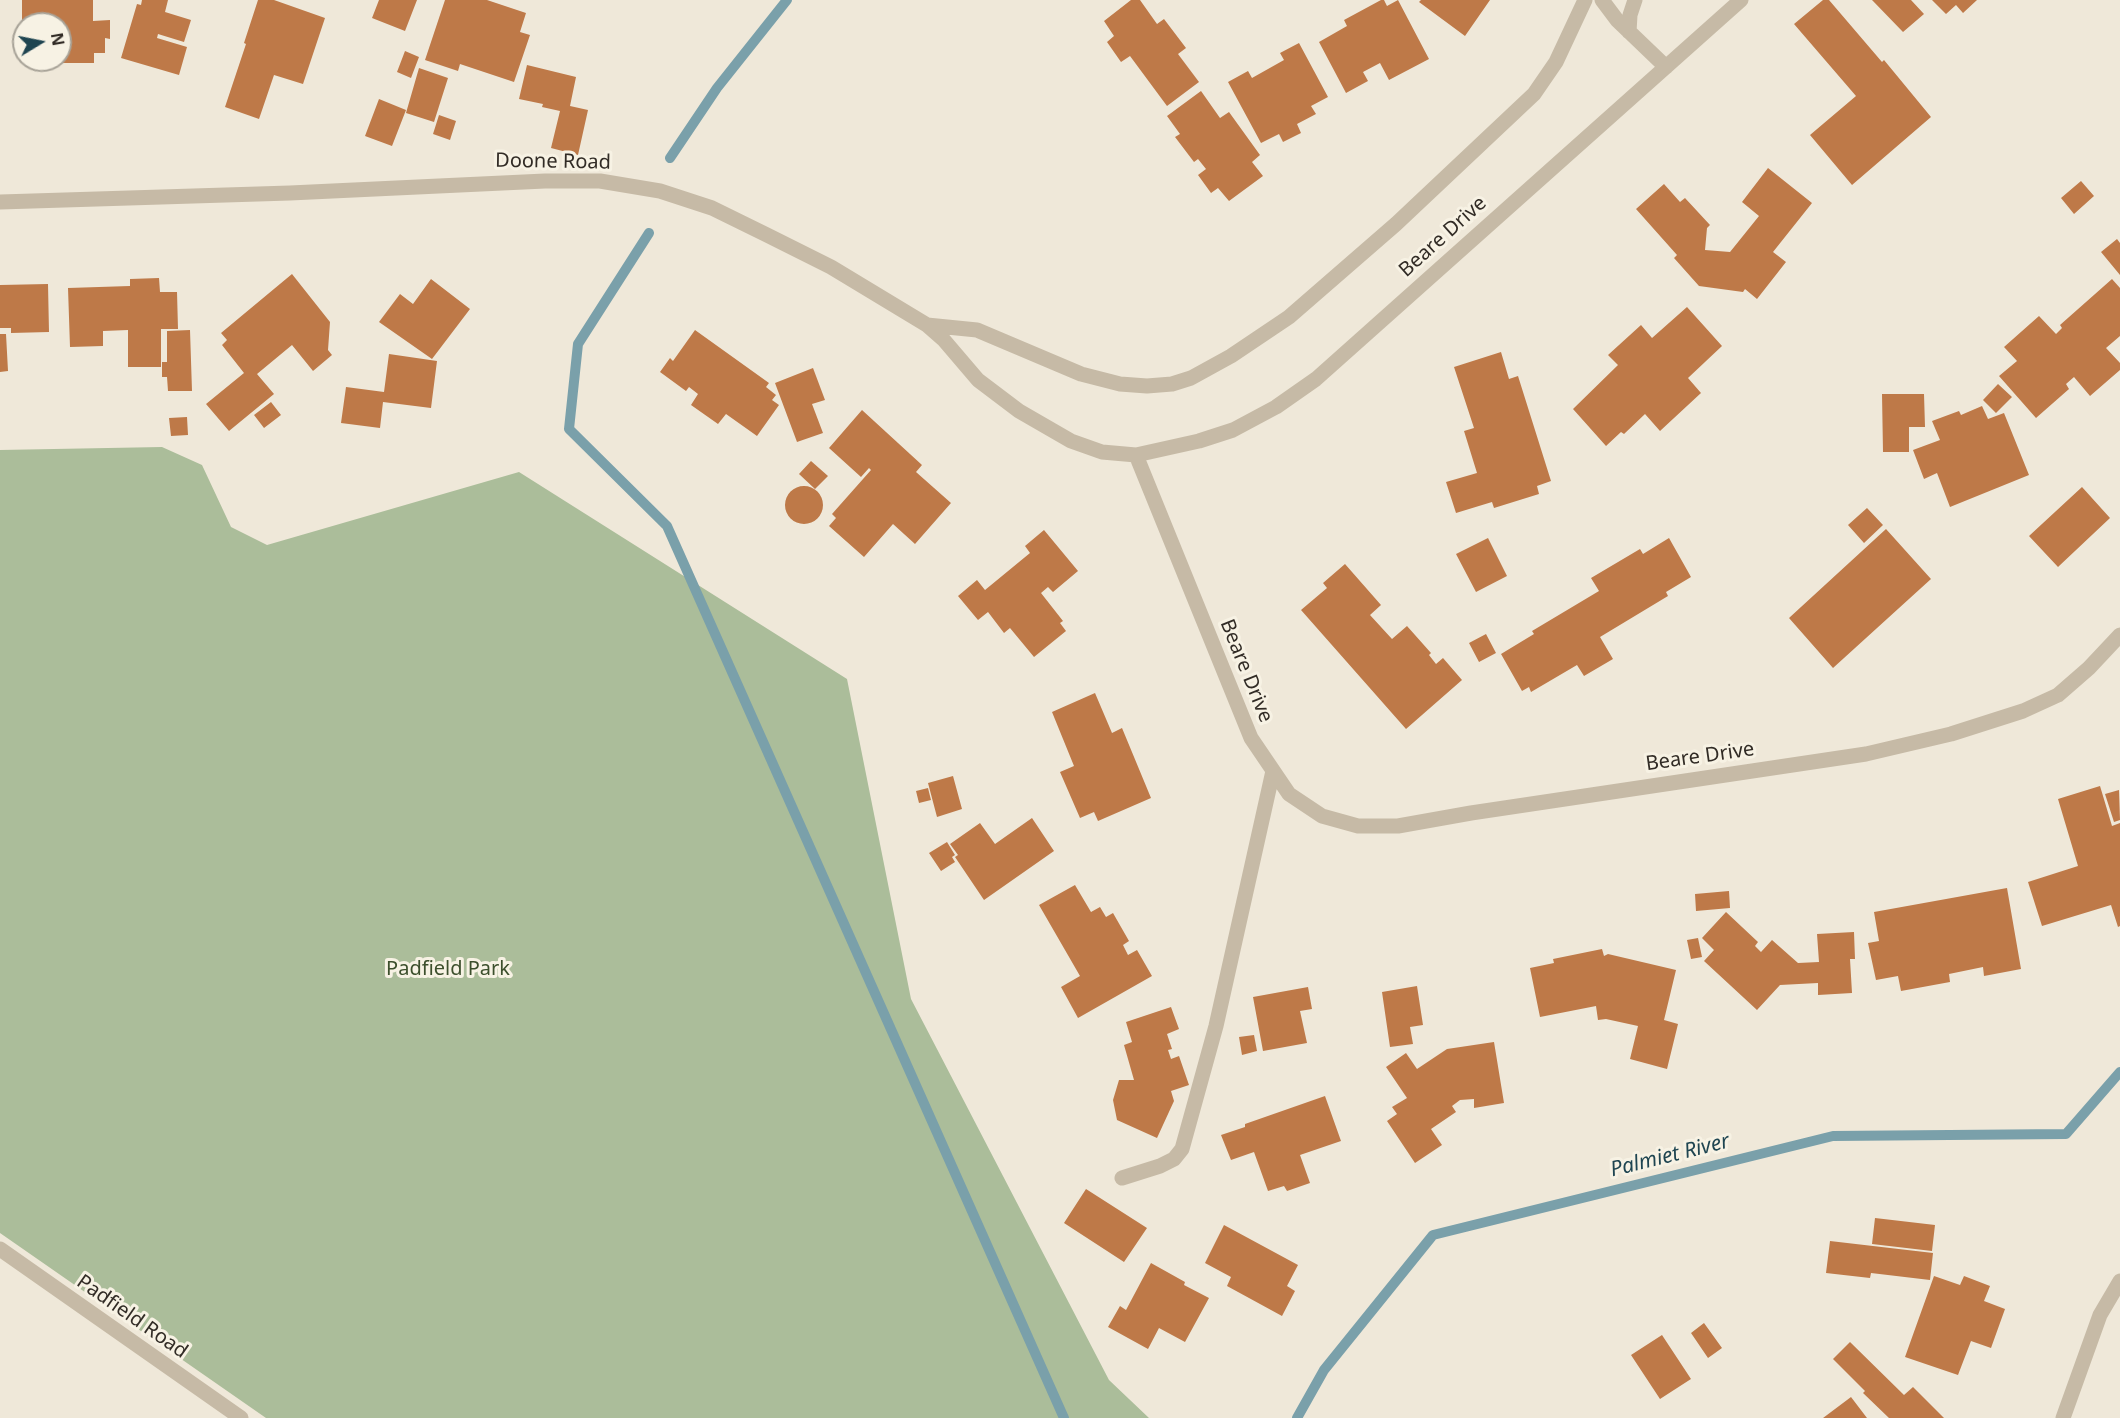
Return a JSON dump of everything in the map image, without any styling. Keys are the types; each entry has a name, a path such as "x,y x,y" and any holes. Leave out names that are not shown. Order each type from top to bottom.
{"street":[{"path":"927,325 977,330 1081,374 1119,384 1148,386 1172,384 1191,378 1231,356 1289,317 1396,224 1534,94 1556,62 1586,0"},
{"path":"1602,0 1617,20 1666,67"},
{"path":"1629,32 1630,15 1635,0"},
{"name":"Beare Drive","path":"1741,0 1316,379 1276,407 1233,430 1199,441 1136,454 1251,738 1289,794 1322,816 1358,826 1398,826 1482,811 1866,754 1951,734 2023,711 2058,695 2089,668 2120,635"},
{"name":"Doone Road","path":"0,202 290,193 545,180 600,181 660,191 712,208 831,267 927,325 943,339 978,380 1019,411 1071,441 1102,452 1136,454"},
{"path":"1122,1179 1174,1159 1182,1149 1216,1026 1273,771"},
{"name":"Padfield Road","path":"0,1249 241,1418"},
{"path":"2063,1418 2100,1315 2120,1281"}],"green space":[{"name":"Padfield Park","path":"162,447 202,465 231,527 267,545 519,472 847,679 911,999 1109,1380 1149,1418 266,1418 0,1233 0,450"}],"building":[{"path":"22,0 93,0 93,21 110,20 110,39 105,38 105,53 94,53 94,63 72,63 72,12 22,12"},
{"path":"142,0 168,0 165,12 191,20 184,42 158,34 157,38 187,47 179,75 121,58 137,4 141,5"},
{"path":"258,0 274,0 325,18 303,84 274,75 259,119 225,107"},
{"path":"379,0 417,0 405,31 372,18"},
{"path":"445,0 487,0 526,13 520,32 530,35 514,82 460,64 458,71 425,60"},
{"path":"1131,0 1140,0 1157,24 1164,19 1186,48 1178,54 1199,82 1167,106 1130,56 1121,62 1107,42 1114,36 1104,21"},
{"path":"1384,0 1387,6 1398,0 1429,59 1389,80 1380,63 1363,72 1368,81 1346,93 1319,42 1347,26 1344,20"},
{"path":"1421,0 1490,0 1465,36 1419,2"},
{"path":"1823,0 1829,0 1882,62 1884,60 1931,117 1852,185 1810,135 1856,96 1794,24"},
{"path":"1872,0 1911,0 1924,14 1903,32"},
{"path":"1932,0 1977,0 1963,13 1956,5 1946,14"},
{"path":"1299,43 1328,97 1311,106 1316,114 1297,124 1301,133 1283,142 1279,134 1261,143 1228,82 1248,71 1252,78 1284,60 1280,53"},
{"path":"405,51 419,57 411,78 397,72"},
{"path":"527,65 576,77 570,106 588,110 578,155 551,148 560,111 542,107 543,104 519,99"},
{"path":"419,68 448,78 434,122 406,113"},
{"path":"1201,91 1220,118 1229,112 1260,155 1252,162 1263,176 1229,201 1218,188 1211,193 1198,175 1206,169 1198,159 1194,162 1175,137 1180,134 1167,116"},
{"path":"379,99 406,110 392,146 365,136"},
{"path":"439,115 456,121 450,140 433,134"},
{"path":"1768,168 1812,203 1773,252 1786,262 1757,299 1745,289 1743,292 1699,286 1674,258 1677,255 1636,209 1664,184 1680,202 1685,198 1710,225 1707,228 1705,250 1730,252 1759,216 1742,202"},
{"path":"2081,181 2094,196 2074,214 2061,198"},
{"path":"2117,239 2120,243 2120,275 2101,252"},
{"path":"292,274 330,322 328,350 332,355 313,371 292,345 257,374 274,394 229,431 206,404 244,373 222,345 227,340 221,333"},
{"path":"159,278 160,292 177,292 178,329 161,329 161,367 128,367 128,330 103,331 103,346 70,347 68,288 130,286 130,279"},
{"path":"431,279 470,309 432,359 379,322 400,294 413,304"},
{"path":"2112,279 2120,288 2120,336 2106,348 2120,363 2120,370 2090,396 2074,377 2066,384 2069,389 2036,418 1999,376 2017,361 2004,347 2039,316 2056,334 2062,328 2060,325"},
{"path":"48,284 49,332 11,333 11,328 0,328 0,285"},
{"path":"1687,307 1722,346 1688,378 1701,393 1660,431 1645,414 1624,434 1621,432 1606,446 1573,409 1618,365 1608,355 1641,325 1652,338"},
{"path":"190,330 192,391 168,391 167,377 162,377 162,362 167,362 167,331"},
{"path":"695,330 769,383 766,387 776,395 772,400 779,405 757,436 726,414 718,424 691,405 698,394 689,387 686,391 660,372 670,358 673,361"},
{"path":"0,334 6,334 8,371 0,372"},
{"path":"1501,352 1509,379 1518,376 1551,481 1537,486 1539,494 1494,508 1492,502 1456,513 1446,482 1477,473 1464,431 1474,428 1454,367"},
{"path":"389,354 437,361 431,408 383,402 380,428 341,423 346,387 384,392"},
{"path":"813,368 825,400 812,404 823,433 797,442 775,383"},
{"path":"1998,384 2012,397 1996,413 1983,400"},
{"path":"1882,394 1924,394 1925,427 1909,427 1909,452 1883,452"},
{"path":"271,402 281,415 264,428 254,415"},
{"path":"1982,406 1988,419 2004,413 2029,475 1950,507 1937,473 1924,479 1913,450 1940,440 1932,421 1959,411 1961,415"},
{"path":"862,410 922,465 916,472 951,503 915,544 893,524 864,557 829,526 836,518 832,514 871,470 869,468 861,477 829,448"},
{"path":"187,417 188,435 171,436 169,418"},
{"path":"811,461 828,476 815,489 799,474"},
{"path":"804,486 817,492 823,505 817,518 804,524 791,518 785,505 791,492"},
{"path":"2082,487 2110,518 2058,567 2029,536"},
{"path":"1867,508 1883,525 1864,543 1848,525"},
{"path":"1886,529 1931,579 1833,668 1789,618"},
{"path":"1044,530 1078,571 1053,592 1048,587 1041,593 1063,621 1060,623 1066,631 1034,657 1010,628 1004,633 988,612 978,620 958,596 977,580 985,590 1030,553 1025,546"},
{"path":"1488,538 1507,576 1476,592 1456,554"},
{"path":"1669,538 1691,577 1666,592 1668,596 1600,637 1613,659 1584,676 1577,665 1531,692 1529,687 1522,691 1501,654 1534,634 1532,631 1599,591 1591,578 1640,549 1643,554"},
{"path":"1345,564 1381,605 1370,615 1392,639 1407,626 1431,653 1429,655 1436,664 1443,658 1462,680 1406,729 1301,610 1327,588 1323,583"},
{"path":"1486,634 1496,653 1479,662 1469,643"},
{"path":"1095,693 1112,733 1122,728 1151,798 1098,821 1094,812 1080,818 1060,772 1074,766 1052,712"},
{"path":"953,776 962,809 937,817 928,783"},
{"path":"2100,786 2112,826 2120,823 2120,926 2118,927 2111,905 2042,926 2028,882 2078,866 2058,799"},
{"path":"928,788 931,800 919,803 916,791"},
{"path":"2119,790 2120,820 2114,822 2105,794"},
{"path":"1032,818 1054,851 984,900 955,857 958,855 950,844 980,823 995,844"},
{"path":"947,842 955,855 952,857 955,862 941,871 929,853"},
{"path":"1075,885 1091,912 1100,907 1106,917 1113,913 1129,941 1123,945 1128,955 1137,950 1152,976 1078,1018 1061,987 1080,976 1039,905"},
{"path":"2007,888 2021,969 1984,976 1983,967 1949,974 1950,982 1901,991 1898,976 1876,980 1868,943 1879,941 1874,912"},
{"path":"1729,891 1730,908 1696,911 1695,894"},
{"path":"1726,912 1758,942 1755,946 1761,952 1772,940 1798,963 1819,962 1817,934 1854,932 1855,959 1850,959 1852,993 1818,995 1818,983 1780,985 1757,1010 1704,961 1714,950 1702,938"},
{"path":"1698,938 1702,957 1691,959 1687,940"},
{"path":"1602,949 1604,956 1608,954 1676,970 1664,1020 1678,1024 1667,1069 1630,1059 1638,1026 1606,1019 1598,1020 1596,1006 1540,1017 1530,968 1554,963 1553,959"},
{"path":"1417,986 1423,1025 1410,1027 1413,1044 1390,1047 1382,992"},
{"path":"1308,987 1312,1009 1300,1011 1307,1043 1263,1051 1253,997"},
{"path":"1171,1007 1179,1029 1167,1034 1172,1049 1168,1050 1171,1059 1179,1056 1189,1085 1171,1091 1174,1101 1157,1138 1117,1120 1113,1100 1119,1080 1134,1080 1124,1045 1132,1042 1126,1022"},
{"path":"1254,1035 1257,1051 1242,1055 1239,1037"},
{"path":"1494,1042 1504,1103 1474,1108 1474,1099 1460,1100 1452,1106 1456,1112 1431,1129 1442,1145 1415,1163 1387,1121 1397,1114 1392,1107 1407,1098 1386,1067 1406,1053 1417,1069 1447,1049"},
{"path":"1325,1096 1341,1141 1300,1155 1310,1183 1287,1191 1284,1186 1268,1191 1254,1152 1231,1160 1221,1135 1245,1127 1245,1124"},
{"path":"1086,1189 1147,1228 1124,1262 1064,1223"},
{"path":"1875,1218 1935,1225 1932,1251 1872,1244"},
{"path":"1224,1225 1298,1265 1287,1286 1295,1291 1282,1316 1227,1286 1231,1277 1205,1263"},
{"path":"1830,1241 1933,1253 1930,1280 1871,1273 1870,1278 1826,1273"},
{"path":"1151,1263 1209,1298 1185,1342 1159,1328 1148,1349 1108,1327 1120,1306 1126,1310"},
{"path":"1934,1276 1960,1285 1964,1276 1990,1286 1984,1301 2005,1309 1991,1348 1971,1341 1958,1375 1905,1357"},
{"path":"1704,1323 1722,1348 1708,1358 1691,1333"},
{"path":"1662,1335 1691,1379 1660,1399 1631,1355"},
{"path":"1850,1342 1904,1395 1913,1387 1944,1418 1889,1418 1833,1359"},
{"path":"1851,1397 1867,1418 1823,1418"}],"waterway":[{"path":"670,158 717,88 787,0"},
{"path":"649,233 578,344 569,429 667,526 1064,1418"},
{"name":"Palmiet River","path":"1297,1418 1324,1370 1433,1235 1833,1136 2066,1134 2120,1072"}]}
